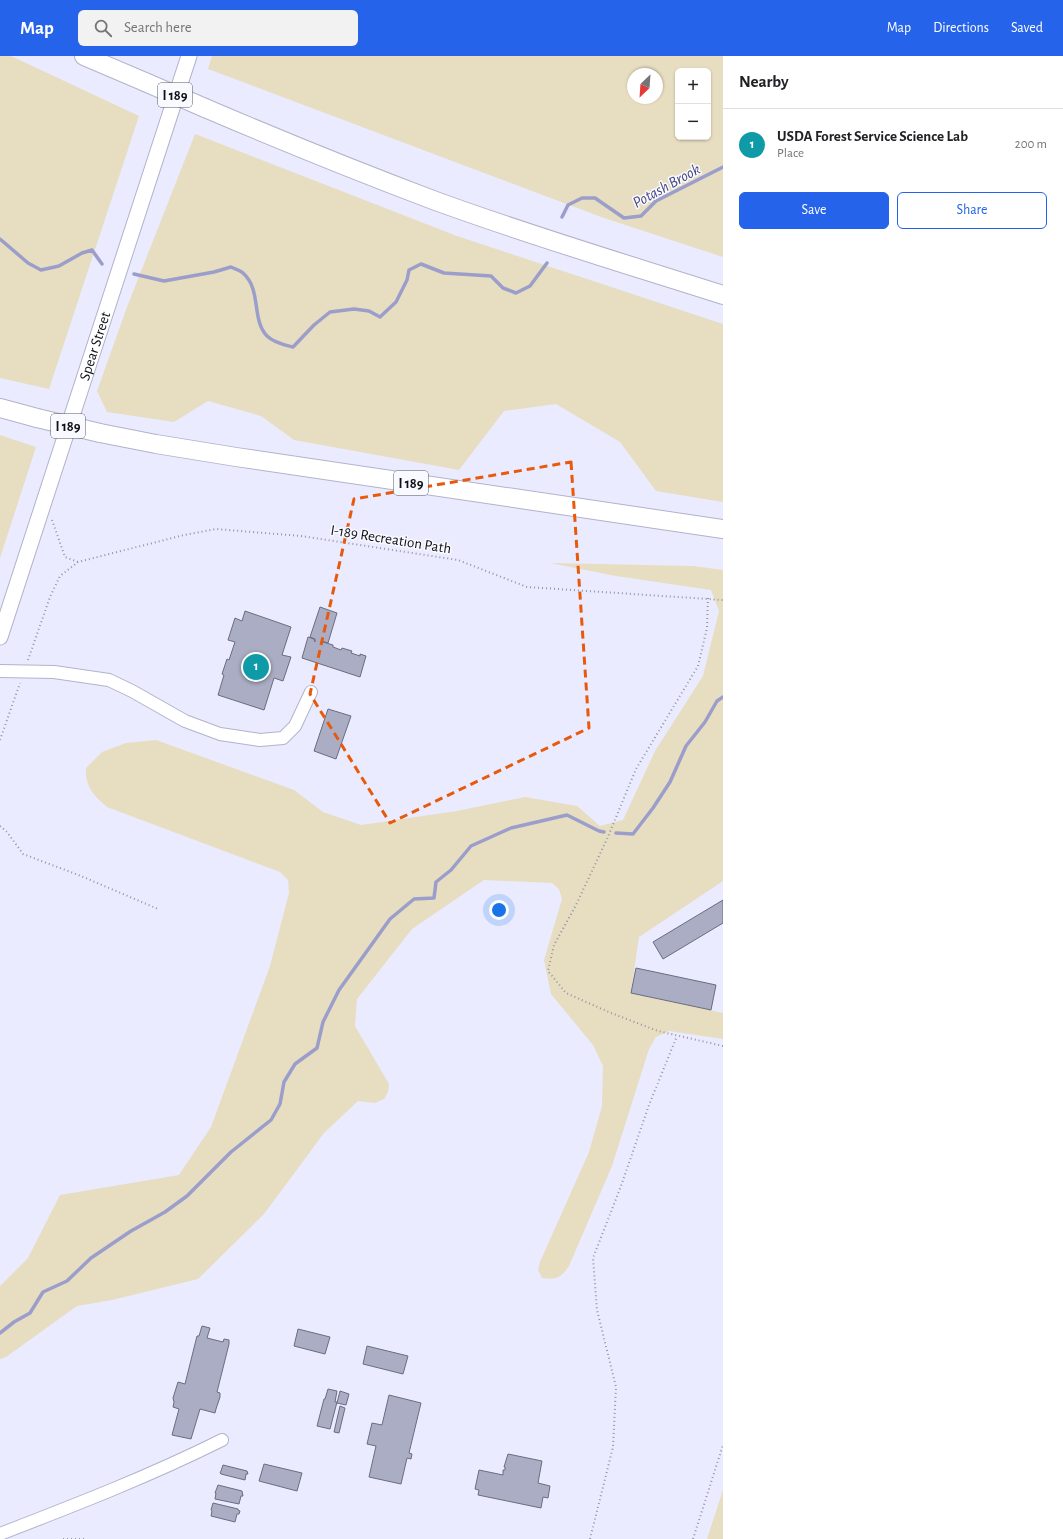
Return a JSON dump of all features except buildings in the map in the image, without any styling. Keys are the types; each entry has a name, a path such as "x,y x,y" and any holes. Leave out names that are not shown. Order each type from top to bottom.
{"highway":[{"name":"I 189","path":"84,56 355,170 451,206 528,233 723,295"},
{"name":"I 189","path":"0,408 100,433 156,444 723,529"}],"main road":[{"name":"Spear Street","path":"0,637 189,56"}],"lane":[{"path":"0,671 54,672 108,680 132,691 185,721 220,734 260,740 283,738 295,726 311,692"},
{"path":"0,1534 133,1482 222,1440"}],"path":[{"path":"51,518 65,557 78,562"},
{"name":"I-189 Recreation Path","path":"24,672 50,598 60,576 78,562 184,535 216,529 301,536 458,560 527,587 723,600"},
{"path":"708,598 707,628 698,666 636,768 607,839 576,905 554,945 548,970 566,993 611,1014 658,1031 723,1046"},
{"path":"0,740 24,672"},
{"path":"0,826 7,832 23,854 81,876 158,909"},
{"path":"590,1539 613,1447 616,1387 597,1310 593,1258 621,1186 649,1105 677,1036"},
{"path":"693,1539 723,1445"},
{"path":"63,1539 84,1539"}],"highlighted area":[{"path":"571,462 589,728 390,823 310,694 354,499"}],"shaded area":[{"path":"0,56 11,56 139,116 49,389 0,378"},
{"path":"212,56 723,56 723,257 604,218 208,69"},
{"path":"195,134 457,236 723,324 723,502 656,491 620,442 556,404 504,411 459,470 294,440 261,416 208,401 174,422 107,412 97,391 127,307"},
{"path":"0,435 36,447 0,558"},
{"path":"550,563 693,566 723,570 723,881 639,937 631,992 723,1013 723,1039 669,1031 656,1037 649,1049 612,1166 569,1266 561,1276 551,1279 542,1278 538,1270 540,1262 589,1152 602,1106 603,1066 593,1045 551,994 544,960 562,899 559,889 552,883 484,880 412,929 357,999 355,1026 389,1084 388,1092 384,1099 375,1103 358,1101 324,1133 264,1214 198,1279 112,1300 77,1306 6,1357 0,1359 0,1286 28,1258 60,1195 179,1175 211,1127 270,966 289,893 288,880 280,872 107,807 91,790 87,780 86,768 102,752 126,743 156,740 294,790 323,812 361,825 457,811 525,797 577,806 600,826 623,820 655,751 703,676 719,611 711,590 616,576"},
{"path":"723,1490 723,1539 707,1539"}],"waterway":[{"name":"Potash Brook","path":"562,217 568,205 582,198 595,198 624,218 641,216 656,201 723,167"},
{"name":"Potash Brook","path":"0,239 28,263 41,270 59,266 82,253 92,250 102,264"},
{"name":"Potash Brook","path":"134,274 164,281 214,272 231,267 239,270 249,280 253,288 257,313 262,329 267,336 276,342 293,347 314,325 330,312 354,309 369,311 380,317 396,302 407,280 409,270 421,264 444,273 491,276 503,288 516,293 530,286 547,263"},
{"path":"616,833 633,834 653,808 670,782 686,746 705,722 717,701 723,697"},
{"path":"0,1333 14,1322 30,1313 43,1292 67,1281 91,1258 131,1231 165,1212 187,1196 231,1152 271,1120 280,1104 284,1082 295,1064 317,1048 323,1022 339,990 390,919 414,899 434,898 436,882 451,870 471,846 511,828 567,815 604,832"}],"place":[{"name":"USDA Forest Service Science Lab","path":"256,667"}]}
